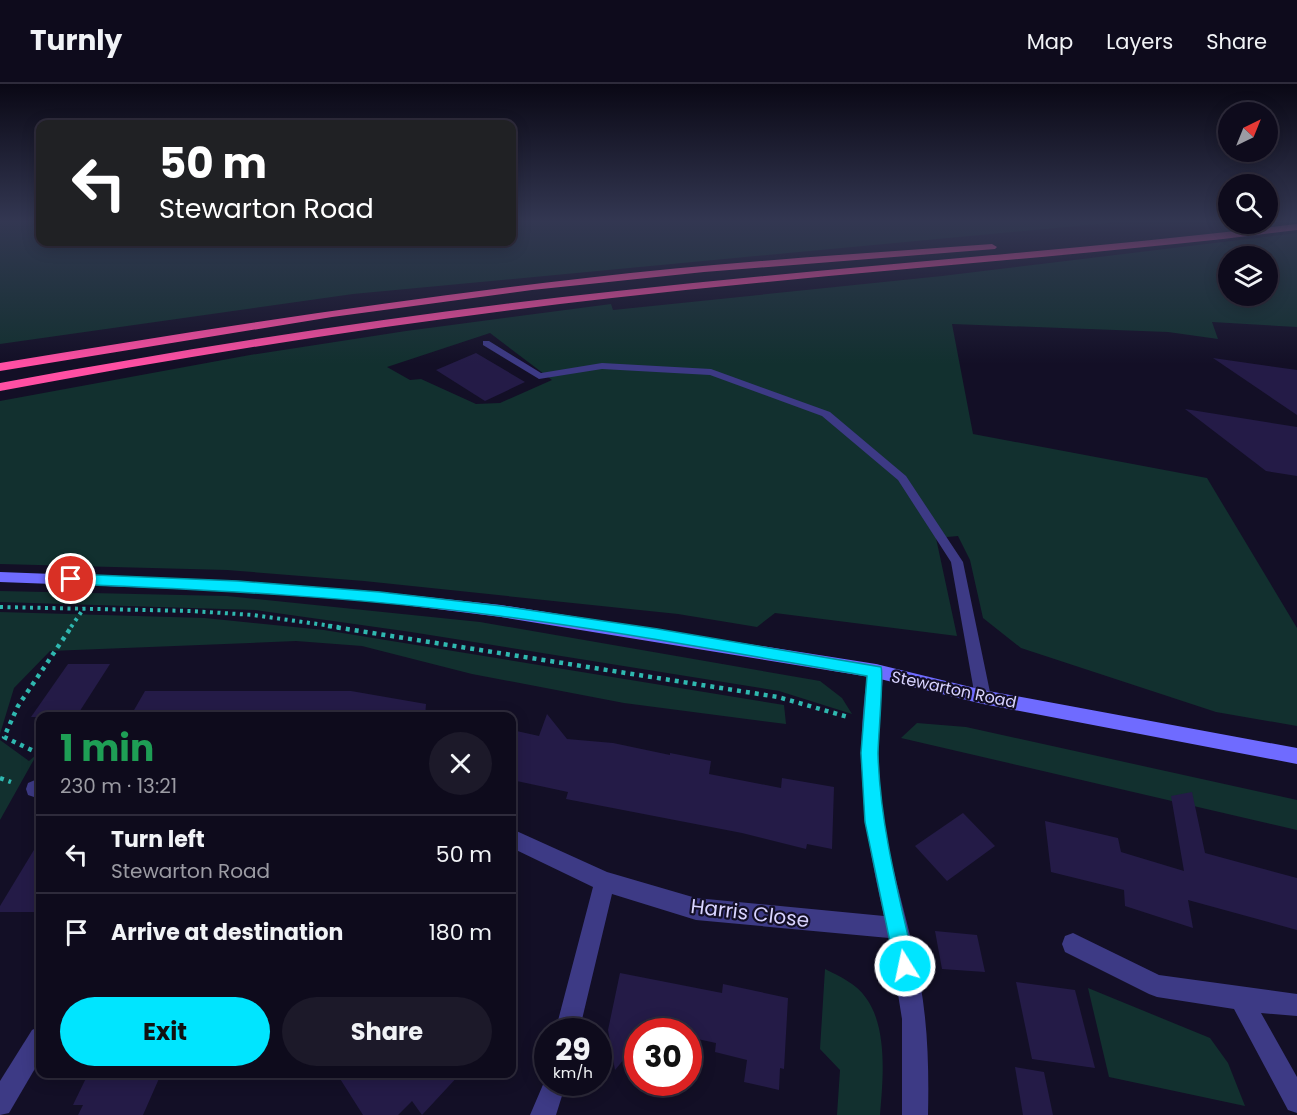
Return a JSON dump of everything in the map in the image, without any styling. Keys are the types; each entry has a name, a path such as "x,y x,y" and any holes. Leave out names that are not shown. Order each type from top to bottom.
{"highway":[{"path":"0,367 222,329 534,286 720,268"},
{"path":"0,387 213,349 427,317 702,285 886,268"}],"main road":[{"name":"Stewarton Road","path":"0,577 216,585 380,597 501,611 876,671 983,696 1297,756"}],"street":[{"path":"876,671 870,753 874,822 898,928 912,1005 915,1115"},
{"name":"Harris Close","path":"516,840 605,882 696,909 898,928"},
{"path":"571,1018 605,882"},
{"path":"1073,944 1157,986 1297,1005"},
{"path":"1241,999 1297,1101"},
{"path":"0,1104 36,1045"},
{"path":"543,1115 550,1096"}],"lane":[{"path":"486,343 538,376 602,366 711,372 826,414 902,478 957,562 983,696"}],"path":[{"path":"0,607 192,611 253,615 395,635 778,697 871,724"},
{"path":"36,752 4,737 18,706 84,608"}],"green space":[{"path":"0,268 628,268 353,294 0,344"},
{"path":"1007,268 1218,268 1218,306 1278,306 1278,268 1297,268 1297,327 1212,322 1218,339 1168,332 952,324 973,434 1207,478 1297,628 1297,726 1216,712 1021,648 983,618 970,560 958,536 936,538 957,636 775,613 757,627 678,614 364,581 227,570 0,564 0,401 250,355 406,331 611,304 613,310","holes":["490,333 552,380 500,403 476,404 421,379 410,380 387,367"]},
{"path":"0,591 227,596 480,622 820,681 842,698 852,714 779,691 411,632 255,610 0,602"},
{"path":"0,612 205,618 324,630 784,705 786,724 624,703 472,674 362,646 296,641 50,651 14,688 0,734"},
{"path":"917,723 966,727 1297,800 1297,830 901,738"},
{"path":"0,740 29,761 36,756 0,820"},
{"path":"825,969 858,989 873,1010 881,1039 880,1115 837,1115 840,1070 820,1049"},
{"path":"1088,988 1210,1038 1228,1063 1245,1106 1109,1077"}],"building":[{"path":"476,353 525,382 485,401 436,370"},
{"path":"1213,358 1297,370 1297,415"},
{"path":"1185,409 1297,427 1297,476 1266,471"},
{"path":"68,664 110,664 79,712 36,712 36,717 31,717"},
{"path":"145,691 351,691 426,704 425,712 133,712"},
{"path":"547,714 567,739 613,743 711,761 709,774 781,788 782,778 834,787 832,849 807,844 806,849 742,833 566,799 568,792 516,781 516,731 539,736"},
{"path":"1192,792 1205,853 1297,878 1297,930 1188,900 1193,928 1125,906 1124,890 1051,872 1045,821 1118,838 1121,852 1184,871 1171,796"},
{"path":"963,813 995,846 947,881 915,846"},
{"path":"36,847 36,912 0,912 0,906"},
{"path":"935,931 977,935 985,972 942,969"},
{"path":"620,973 722,993 723,984 788,998 784,1069 780,1068 779,1090 744,1082 747,1060 715,1052 716,1043 702,1040 702,1018 624,1018 624,1059 615,1070 611,1018"},
{"path":"1016,982 1075,990 1095,1068 1032,1059"},
{"path":"1015,1067 1044,1072 1053,1115 1023,1115"},
{"path":"86,1078 159,1078 143,1115 78,1115 83,1105 73,1105"},
{"path":"340,1078 456,1078 422,1115 412,1101 398,1115 363,1115"}],"route":[{"path":"71,579 238,586 380,597 501,611 658,634 876,671 872,698 870,753 874,822 905,966"}]}
